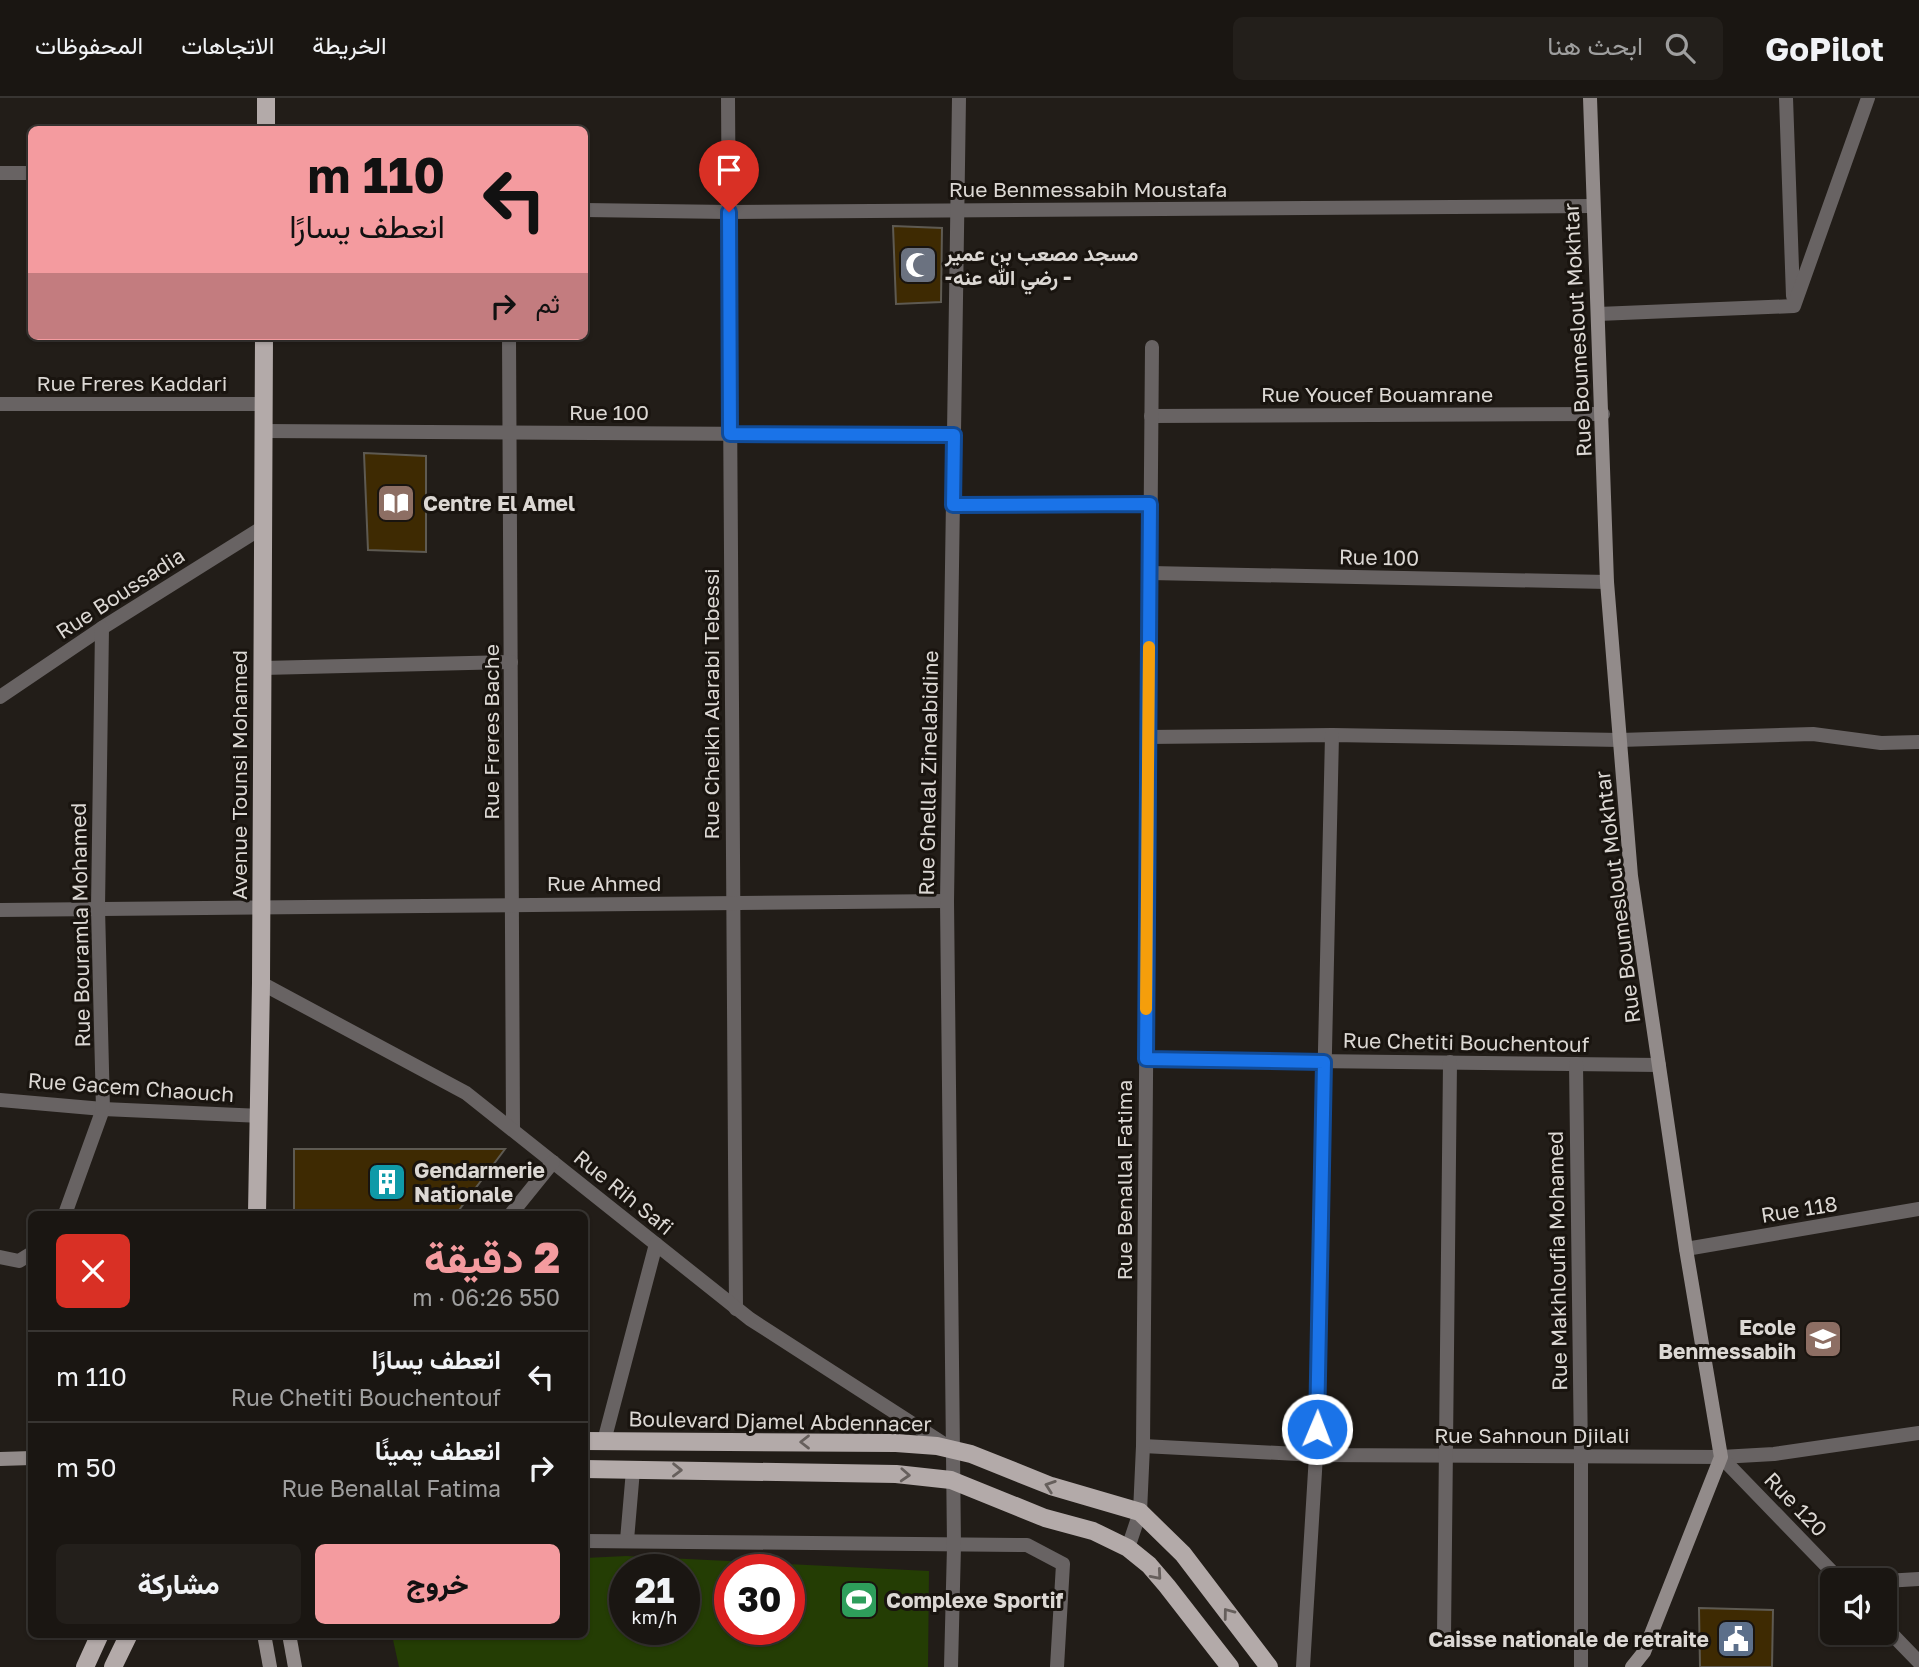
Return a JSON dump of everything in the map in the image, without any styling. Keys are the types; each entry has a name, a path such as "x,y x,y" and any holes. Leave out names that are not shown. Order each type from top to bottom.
{"main road":[{"path":"266,98 266,126"},
{"name":"Avenue Tounsi Mohamed","path":"257,1211 260,1116 264,340"},
{"name":"Boulevard Djamel Abdennacer","path":"588,1441 896,1443 951,1448 1051,1486 1140,1513 1183,1554 1269,1667"},
{"path":"588,1469 896,1474 951,1480 1045,1518 1093,1531 1128,1548 1149,1565 1230,1667"},
{"path":"85,1667 98,1638"},
{"path":"113,1667 127,1638"}],"street":[{"name":"Rue Cheikh Alarabi Tebessi","path":"728,98 736,1309"},
{"name":"Rue Ghellal Zinelabidine","path":"951,1667 954,1546 951,1480 947,901 959,98"},
{"name":"Rue Boumeslout Mokhtar","path":"1590,98 1607,582 1631,876 1686,1249 1721,1457"},
{"path":"1786,98 1794,306"},
{"path":"1794,306 1868,98"},
{"path":"0,173 28,173"},
{"name":"Rue Benmessabih Moustafa","path":"588,210 729,212 1592,206"},
{"path":"1598,314 1794,306"},
{"name":"Rue Freres Bache","path":"509,340 513,1129"},
{"name":"Rue Benallal Fatima","path":"1128,1548 1140,1513 1143,1446 1152,347"},
{"name":"Rue Freres Kaddari","path":"0,404 264,404"},
{"name":"Rue Youcef Bouamrane","path":"1151,416 1603,414"},
{"name":"Rue 100","path":"264,431 954,435"},
{"path":"953,505 1150,504"},
{"name":"Rue Boussadia","path":"0,697 102,628 263,527"},
{"name":"Rue 100","path":"1150,573 1607,582"},
{"name":"Rue Bouramla Mohamed","path":"66,1211 103,1109 98,908 102,628"},
{"path":"262,668 511,662"},
{"path":"1147,737 1332,735 1620,740 1813,734 1881,743 1919,742"},
{"path":"1303,1667 1316,1455 1332,735"},
{"name":"Rue Ahmed","path":"0,910 947,901"},
{"name":"Rue Rih Safi","path":"261,984 466,1093 736,1309 951,1448"},
{"name":"Rue Chetiti Bouchentouf","path":"1146,1059 1659,1065"},
{"path":"1444,1637 1450,1062"},
{"name":"Rue Makhloufia Mohamed","path":"1576,1064 1581,1667"},
{"name":"Rue Gacem Chaouch","path":"0,1100 103,1109 260,1116"},
{"path":"513,1211 554,1162"},
{"name":"Rue 118","path":"1686,1249 1919,1209"},
{"path":"604,1441 656,1244"},
{"path":"0,1257 19,1261 28,1255"},
{"name":"Rue Sahnoun Djilali","path":"1143,1446 1316,1455 1721,1457 1774,1454 1919,1433"},
{"path":"1632,1667 1644,1652 1721,1457"},
{"name":"Rue 120","path":"1721,1457 1828,1568"},
{"path":"0,1459 28,1458"},
{"path":"627,1540 633,1470"},
{"path":"588,1541 1027,1545 1063,1564 1057,1667"},
{"path":"1897,1580 1919,1579"},
{"path":"265,1638 270,1667"},
{"path":"290,1638 295,1667"},
{"path":"1897,1639 1919,1662"},
{"path":"1644,1652 1652,1667"}],"green space":[{"name":"Complexe Sportif","path":"609,1557 609,1645 700,1645 700,1560 714,1560 714,1645 805,1645 805,1565 929,1571 928,1667 399,1667 393,1638 588,1638 588,1558"}],"building":[{"name":"مسجد مصعب بن عمير -رضي الله عنه -","path":"893,226 942,228 941,302 896,304"},
{"name":"Centre El Amel","path":"364,453 426,456 426,552 368,550"},
{"name":"Gendarmerie Nationale","path":"294,1149 505,1149 458,1211 294,1211"},
{"name":"Caisse nationale de retraite","path":"1699,1608 1773,1610 1772,1667 1700,1667"}],"slow traffic":[{"path":"1146,1009 1149,647"}],"place":[{"name":"مسجد مصعب بن عمير -رضي الله عنه -","path":"918,265"},
{"name":"Centre El Amel","path":"396,503"},
{"name":"Gendarmerie Nationale","path":"387,1182"},
{"name":"Ecole Benmessabih","path":"1823,1339"},
{"name":"Complexe Sportif","path":"859,1600"},
{"name":"Caisse nationale de retraite","path":"1736,1639"}],"route":[{"path":"729,212 730,434 954,435 953,505 1150,504 1146,1059 1324,1062 1317,1429"}]}
